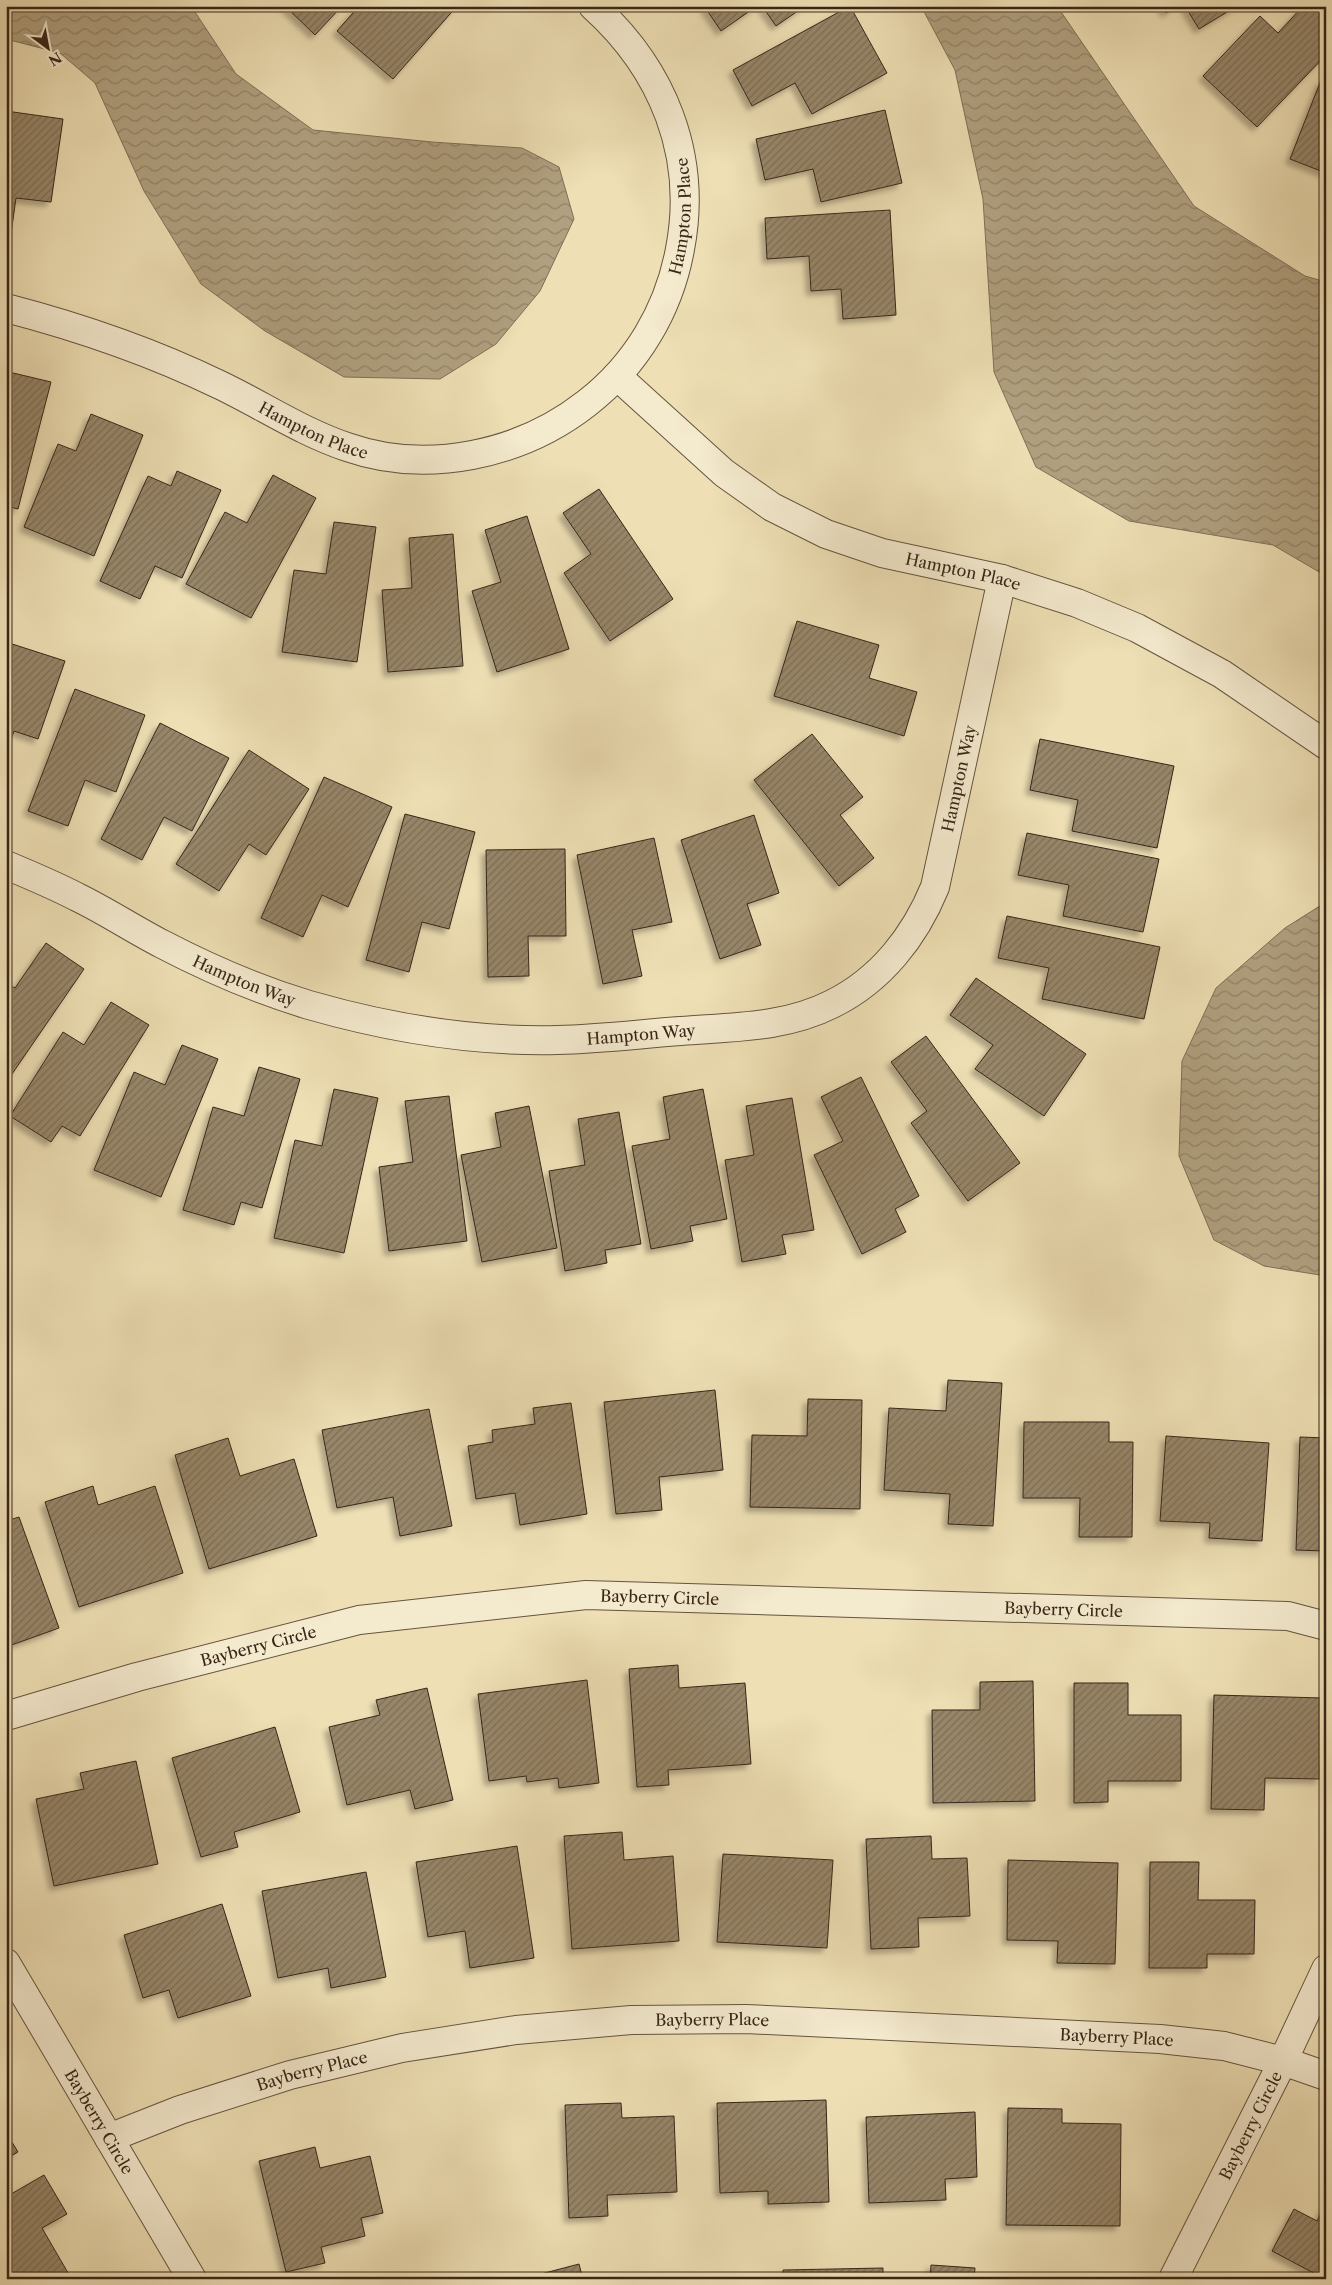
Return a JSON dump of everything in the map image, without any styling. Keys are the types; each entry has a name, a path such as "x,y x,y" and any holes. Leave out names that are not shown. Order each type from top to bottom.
{"street":[{"name":"Hampton Place","path":"6,308 43,318 151,354 220,385 320,436 348,448 377,455 436,460 494,451 549,429 574,414 617,376 650,332 674,278 684,219 685,190 675,131 652,76 618,28 593,6"},
{"name":"Hampton Place","path":"617,376 724,473 772,507 826,534 882,553 1002,579 1077,603 1137,628 1222,674 1326,745"},
{"name":"Hampton Way","path":"6,865 78,897 162,944 219,971 308,1005 369,1020 462,1036 557,1040 757,1025 808,1014 833,1004 856,991 895,956 912,935 925,912 935,887 1002,579"},
{"name":"Bayberry Circle","path":"6,1716 136,1676 359,1620 586,1595 1288,1616 1326,1626"},
{"name":"Bayberry Circle","path":"6,1963 192,2279"},
{"name":"Bayberry Circle","path":"1173,2279 1283,2060 1326,1969"},
{"name":"Bayberry Place","path":"109,2138 180,2110 290,2075 402,2048 516,2030 631,2020 746,2019 1160,2039 1224,2046 1283,2060 1326,2076"}],"water":[{"path":"6,6 191,6 236,74 313,130 432,142 522,148 559,167 574,219 540,291 496,344 440,379 344,377 265,331 201,284 144,191 95,83 60,53 6,39"},
{"path":"921,6 1057,6 1194,206 1305,276 1326,282 1326,576 1273,545 1129,521 1036,467 994,372 983,199 955,70"},
{"path":"1323,904 1326,904 1326,1276 1264,1266 1214,1240 1179,1156 1182,1061 1216,988 1285,928"}],"building":[{"path":"285,6 342,6 315,35"},
{"path":"359,6 457,6 393,79 337,31"},
{"path":"704,6 757,6 721,31"},
{"path":"762,6 805,6 776,26"},
{"path":"850,6 887,73 812,114 795,83 752,106 733,70"},
{"path":"1162,6 1176,6 1166,13"},
{"path":"1185,6 1237,6 1199,29"},
{"path":"1303,6 1326,7 1326,55 1257,127 1203,76 1260,16 1278,33"},
{"path":"1321,80 1326,82 1326,173 1290,159"},
{"path":"885,110 902,183 821,202 813,169 765,180 756,139"},
{"path":"6,111 63,119 51,202 16,198 10,241 6,240"},
{"path":"890,210 896,315 843,319 841,289 811,291 809,256 767,259 765,218"},
{"path":"9,372 51,382 18,509 6,506 6,383"},
{"path":"91,414 143,435 94,556 24,527 58,444 76,451"},
{"path":"177,471 221,490 182,578 155,566 140,599 100,581 148,476 171,486"},
{"path":"273,475 316,498 251,618 186,584 225,512 247,523"},
{"path":"599,489 673,599 610,641 564,573 591,554 563,513"},
{"path":"527,516 569,649 497,672 472,591 501,582 485,530"},
{"path":"334,522 376,527 357,662 282,652 294,570 326,574"},
{"path":"453,534 463,666 388,672 382,590 412,588 409,538"},
{"path":"797,621 879,645 869,678 917,692 904,736 774,696"},
{"path":"6,642 65,661 38,739 14,731 6,754"},
{"path":"75,689 145,715 116,792 85,780 68,826 28,811"},
{"path":"160,723 229,758 192,831 164,817 142,860 101,839"},
{"path":"812,734 863,797 840,815 874,858 839,886 754,780"},
{"path":"1040,739 1174,766 1157,848 1072,831 1078,800 1030,790"},
{"path":"249,750 309,789 266,855 249,844 219,891 176,864"},
{"path":"324,777 392,807 348,907 322,895 303,937 261,918"},
{"path":"405,814 475,832 449,929 422,922 409,972 366,960"},
{"path":"754,815 779,893 747,904 761,945 720,959 681,840"},
{"path":"1027,833 1159,859 1143,932 1063,916 1069,885 1018,875"},
{"path":"654,838 672,922 632,930 642,976 603,984 577,855"},
{"path":"565,849 566,936 528,936 529,976 488,977 486,850"},
{"path":"1007,916 1160,947 1144,1019 1042,999 1049,968 998,958"},
{"path":"46,943 84,969 10,1077 6,1075 6,983 15,988"},
{"path":"976,978 1086,1054 1044,1116 975,1069 993,1045 950,1015"},
{"path":"111,1002 149,1025 80,1136 62,1126 51,1142 10,1116 63,1032 84,1045"},
{"path":"926,1036 1020,1163 968,1201 911,1123 927,1111 891,1062"},
{"path":"182,1045 218,1059 161,1197 94,1170 134,1072 165,1085"},
{"path":"259,1067 300,1079 262,1208 241,1202 234,1225 183,1210 213,1107 244,1116"},
{"path":"861,1077 919,1196 895,1209 906,1232 862,1254 814,1155 843,1141 821,1097"},
{"path":"334,1089 378,1098 344,1253 274,1238 295,1140 322,1146"},
{"path":"703,1089 727,1219 690,1226 693,1241 651,1249 632,1146 670,1139 663,1097"},
{"path":"449,1096 467,1241 389,1251 379,1167 413,1162 405,1101"},
{"path":"792,1098 814,1230 782,1235 786,1254 742,1262 725,1160 754,1155 746,1106"},
{"path":"529,1106 557,1248 482,1262 461,1155 501,1147 495,1113"},
{"path":"619,1112 641,1244 605,1250 607,1263 565,1271 549,1171 585,1165 578,1119"},
{"path":"948,1380 1002,1383 993,1526 948,1524 950,1494 884,1490 889,1408 946,1411"},
{"path":"715,1390 723,1470 659,1477 662,1510 616,1514 604,1402"},
{"path":"808,1399 862,1400 860,1509 750,1507 752,1435 807,1436"},
{"path":"571,1403 587,1514 520,1525 515,1493 476,1499 468,1446 493,1442 492,1430 535,1424 533,1408"},
{"path":"429,1409 452,1526 400,1536 393,1497 337,1508 322,1430"},
{"path":"1024,1422 1109,1422 1109,1442 1133,1442 1132,1537 1079,1537 1080,1498 1023,1498"},
{"path":"1166,1436 1269,1443 1262,1541 1209,1538 1210,1523 1160,1521"},
{"path":"1300,1437 1326,1438 1325,1551 1296,1550"},
{"path":"228,1438 240,1476 294,1459 317,1536 209,1569 175,1455"},
{"path":"93,1486 98,1505 155,1486 183,1573 79,1607 45,1502"},
{"path":"19,1517 59,1628 6,1647 6,1521"},
{"path":"678,1665 679,1688 745,1683 751,1764 668,1770 669,1785 637,1787 629,1669"},
{"path":"587,1680 599,1783 559,1788 558,1778 527,1782 526,1776 489,1781 478,1694"},
{"path":"1033,1681 1035,1801 933,1803 932,1710 980,1710 980,1682"},
{"path":"1074,1683 1128,1683 1128,1715 1181,1715 1181,1781 1108,1781 1108,1802 1074,1803"},
{"path":"427,1688 453,1800 415,1809 410,1790 347,1805 329,1727 380,1715 376,1700"},
{"path":"1214,1695 1322,1698 1320,1779 1265,1778 1264,1810 1211,1809"},
{"path":"275,1727 300,1812 234,1832 238,1847 201,1857 172,1758"},
{"path":"136,1761 158,1864 54,1886 36,1799 84,1789 80,1773"},
{"path":"622,1832 624,1860 673,1856 679,1941 572,1949 564,1836"},
{"path":"931,1836 932,1859 967,1858 970,1916 918,1918 919,1947 871,1949 866,1839"},
{"path":"517,1846 534,1958 470,1968 465,1931 428,1937 416,1862"},
{"path":"723,1854 833,1860 827,1948 717,1942"},
{"path":"1008,1860 1118,1863 1115,1964 1057,1963 1058,1941 1007,1940"},
{"path":"1150,1862 1199,1862 1198,1900 1255,1900 1254,1954 1207,1954 1207,1968 1149,1968"},
{"path":"366,1872 386,1977 331,1988 328,1968 278,1978 262,1891"},
{"path":"222,1904 251,1996 178,2018 169,1990 143,1998 124,1935"},
{"path":"826,2100 829,2202 768,2204 768,2191 720,2193 717,2103"},
{"path":"621,2103 622,2118 674,2116 677,2192 607,2195 608,2216 569,2218 565,2105"},
{"path":"1008,2108 1062,2109 1062,2123 1121,2124 1120,2226 1006,2225"},
{"path":"975,2112 977,2177 945,2179 946,2200 869,2203 866,2117"},
{"path":"6,2132 18,2152 6,2159"},
{"path":"315,2147 320,2168 370,2156 383,2213 361,2218 365,2236 321,2247 325,2263 286,2272 259,2161"},
{"path":"44,2175 67,2214 42,2228 71,2278 6,2279 6,2197"},
{"path":"1326,2204 1325,2279 1272,2251 1294,2209 1317,2221"},
{"path":"579,2264 583,2279 522,2279"},
{"path":"931,2265 975,2268 974,2279 930,2279"},
{"path":"883,2268 883,2279 783,2279 783,2270"},
{"path":"1266,2273 1275,2279 1262,2279"},
{"path":"655,2274 762,2278 655,2279"}]}
